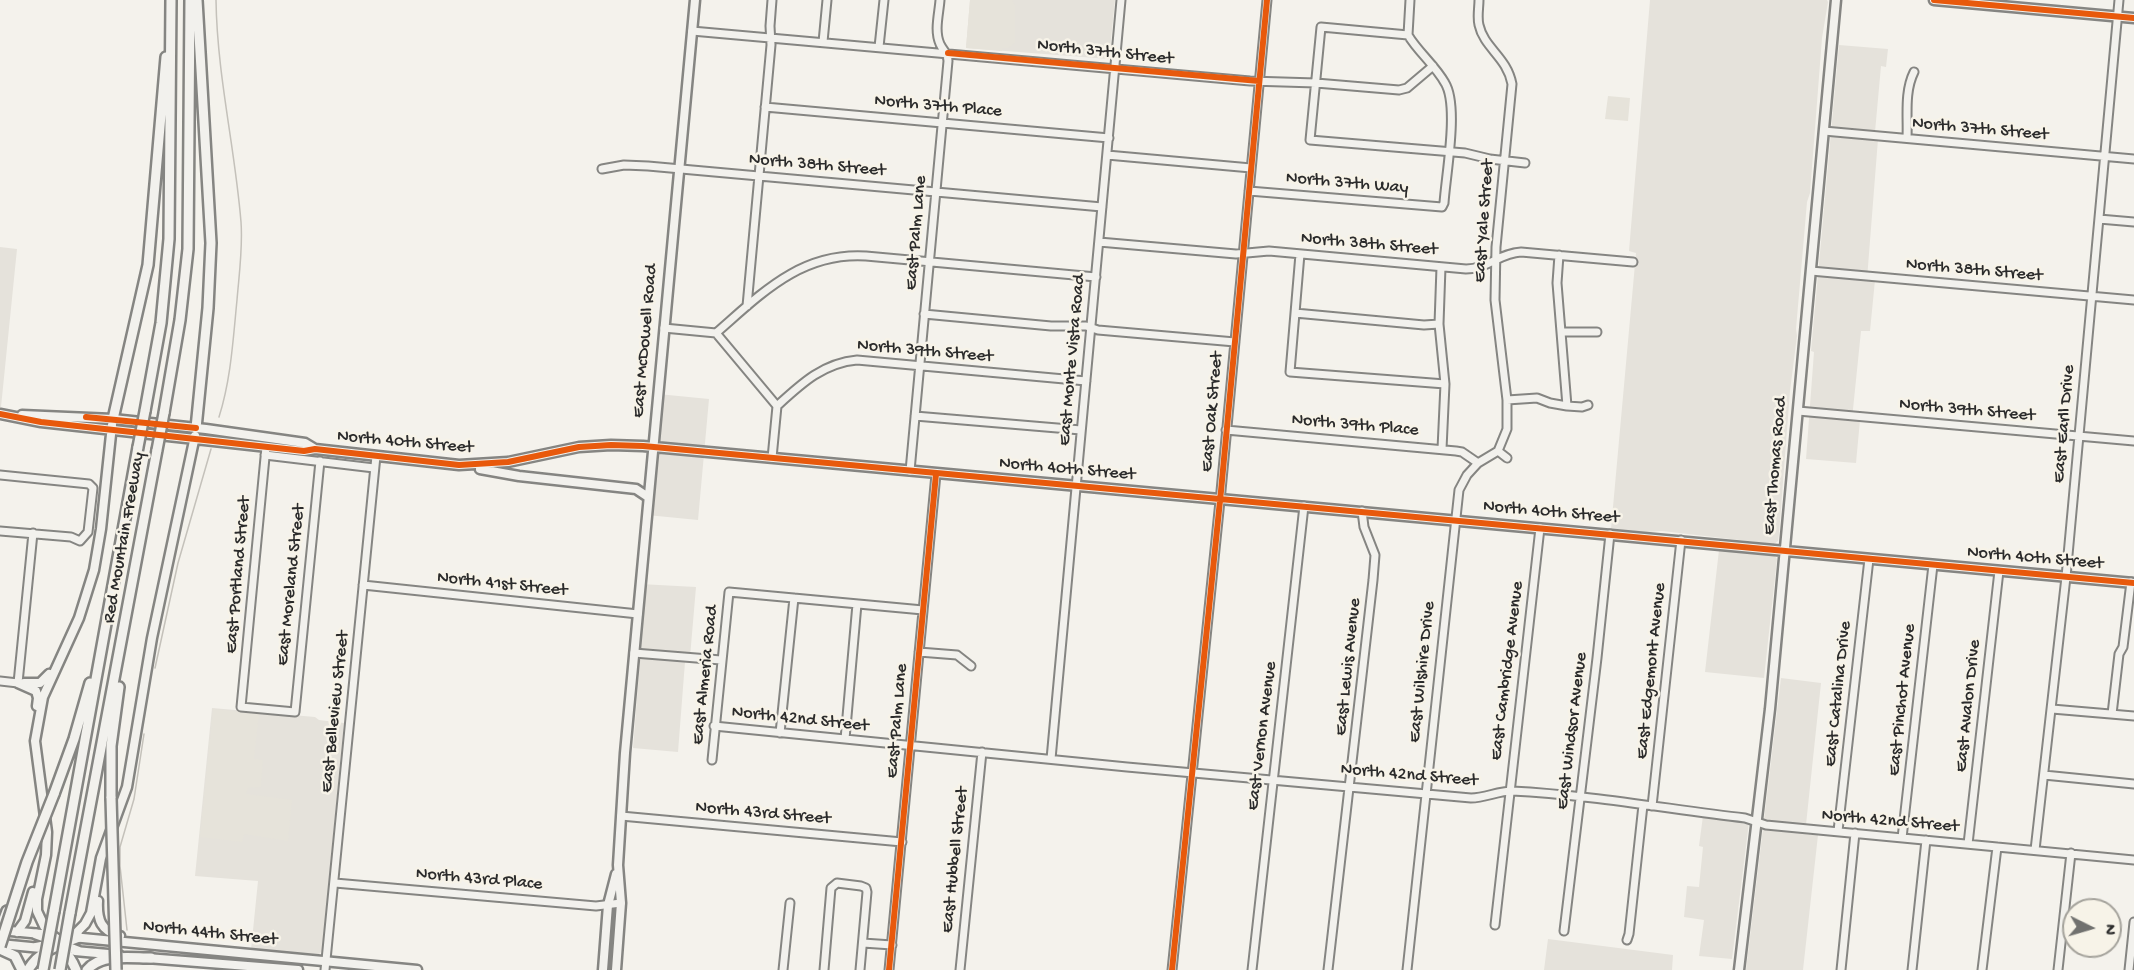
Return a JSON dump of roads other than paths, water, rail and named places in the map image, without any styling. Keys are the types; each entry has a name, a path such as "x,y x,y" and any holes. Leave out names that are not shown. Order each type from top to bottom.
{"highway":[{"name":"Red Mountain Freeway","path":"43,970 163,306 169,239 171,0"},
{"name":"Red Mountain Freeway","path":"60,970 158,450 180,320 188,249 190,0"},
{"path":"196,428 208,308 211,251 210,200 197,0"},
{"path":"113,419 148,265 171,19"},
{"path":"0,930 79,725 111,596"},
{"path":"111,970 111,746 124,631"},
{"path":"22,970 15,956 0,946 27,862"},
{"path":"112,894 116,970"},
{"path":"36,934 59,943 76,970"},
{"path":"28,970 36,958 59,943 79,937"},
{"path":"87,970 104,959 151,958"}],"main road":[{"name":"East McDowell Road","path":"616,970 621,903 618,865 634,653 695,0"},
{"name":"East Thomas Road","path":"1739,970 1785,550 1836,0"},
{"path":"1934,0 1977,2 2134,18"},
{"name":"North 40th Street","path":"3,415 42,414 196,428 305,443 315,449"},
{"name":"North 40th Street","path":"3,415 41,422 194,439 265,451 315,449 459,465 508,462 579,447 611,445 653,447 2132,582"},
{"name":"Red Mountain Freeway","path":"46,855 46,824 35,741 43,697 79,618 94,570 101,530 113,419"},
{"path":"0,946 36,947 59,943 82,927 91,913 104,850 127,787 152,638 196,428"},
{"path":"459,465 519,476 636,489 648,497"},
{"path":"18,683 42,682 59,662"},
{"path":"18,683 33,689 38,696 34,721 35,741"},
{"path":"46,855 37,895 37,907 42,922 59,943"},
{"path":"17,932 25,921 46,855"},
{"name":"East McDowell Road","path":"603,970 608,905 618,865"},
{"path":"98,874 97,911 101,926 113,934 148,944"},
{"path":"0,930 36,934"},
{"name":"North 44th Street","path":"79,937 285,958 326,966 417,970"},
{"name":"North 44th Street","path":"59,943 79,951 235,967 298,970"},
{"path":"225,952 235,967 243,959 285,958"}],"street":[{"path":"747,306 771,38 772,0"},
{"path":"824,42 827,0"},
{"path":"879,47 884,0"},
{"name":"East Palm Lane","path":"910,471 948,53 941,47 937,33 940,0"},
{"name":"East Monte Vista Road","path":"1051,759 1121,0"},
{"name":"East Oak Street","path":"1172,970 1220,499 1267,0"},
{"path":"1410,0 1408,35 1444,81 1450,96 1452,114 1448,151"},
{"name":"East Yale Street","path":"1479,0 1480,28 1487,42 1505,63 1512,84 1496,259 1495,300 1507,400 1507,429 1498,451"},
{"name":"East Earll Drive","path":"2035,850 2066,577 2120,0"},
{"path":"1408,35 1321,27 1310,140 1448,151 1525,162"},
{"name":"North 37th Street","path":"692,31 1115,69 1400,90 1407,88 1433,66"},
{"path":"1907,138 1906,117 1910,81 1914,72"},
{"name":"North 37th Place","path":"765,107 1109,138"},
{"name":"North 37th Street","path":"1824,131 2134,159"},
{"name":"North 37th Way","path":"1249,191 1442,207 1448,151"},
{"path":"1107,155 1251,168"},
{"name":"North 38th Street","path":"602,169 636,165 1102,207"},
{"path":"2099,219 2134,222"},
{"name":"North 38th Street","path":"1099,242 1243,254 1264,251 1473,269 1488,265 1513,252 1634,262"},
{"path":"1300,254 1290,372 1445,384"},
{"path":"716,333 792,272 826,259 853,255 1096,277"},
{"path":"1559,255 1557,284 1567,406"},
{"path":"1441,267 1439,324 1445,384 1442,449"},
{"name":"North 38th Street","path":"1811,271 2134,300"},
{"path":"1295,313 1424,325 1439,324"},
{"path":"924,314 1235,342"},
{"path":"664,328 716,333 777,406 772,458"},
{"path":"1562,332 1596,332"},
{"name":"North 39th Street","path":"777,406 806,379 831,365 844,361 871,360 1086,381"},
{"path":"1507,400 1537,398 1550,404 1582,407 1588,405"},
{"name":"North 39th Street","path":"1798,411 2134,441"},
{"path":"915,417 1081,430"},
{"name":"North 39th Place","path":"1226,429 1442,449 1462,452 1478,463"},
{"path":"265,451 374,468"},
{"name":"East Portland Street","path":"265,451 241,707 295,712"},
{"path":"1455,520 1461,484 1478,463 1498,451 1507,458"},
{"name":"East Belleview Street","path":"326,966 376,456"},
{"name":"East Moreland Street","path":"295,712 320,461"},
{"name":"East Palm Lane","path":"889,970 936,474"},
{"path":"0,475 89,484 93,488 88,532 80,542 71,537 0,531"},
{"name":"East Vernon Avenue","path":"1252,970 1264,846 1274,779 1304,506"},
{"name":"East Lewis Avenue","path":"1328,970 1375,555 1364,527 1362,511"},
{"name":"East Wilshire Drive","path":"1407,970 1421,856 1455,520"},
{"name":"East Cambridge Avenue","path":"1494,925 1540,528"},
{"path":"0,681 18,683 33,533"},
{"name":"East Windsor Avenue","path":"1564,931 1610,534"},
{"name":"East Edgemont Avenue","path":"1652,806 1682,540"},
{"name":"East Catalina Drive","path":"1838,831 1869,559"},
{"name":"East Pinchot Avenue","path":"1902,838 1933,565"},
{"name":"East Avalon Drive","path":"1968,844 1999,571"},
{"path":"2112,714 2118,654 2123,647 2132,582"},
{"name":"North 41st Street","path":"363,585 638,614"},
{"name":"East Almeria Road","path":"712,760 729,592 794,598"},
{"path":"780,733 794,598 923,610"},
{"path":"845,739 857,604"},
{"path":"919,652 957,655 971,666"},
{"path":"634,653 721,660"},
{"path":"2052,709 2134,716"},
{"name":"North 42nd Street","path":"714,726 1426,794 1482,798 1509,791 1581,797 1745,818 1766,825 2134,860"},
{"name":"East Hubbell Street","path":"960,970 982,752"},
{"path":"2044,775 2134,784"},
{"path":"1627,940 1643,805"},
{"name":"North 43rd Street","path":"621,816 902,842"},
{"path":"1841,970 1855,833"},
{"path":"1912,970 1926,840"},
{"path":"1982,970 1997,847"},
{"path":"2058,970 2071,854"},
{"name":"North 43rd Place","path":"334,883 608,905 621,903"},
{"path":"824,970 833,885 866,888 860,970"},
{"path":"783,970 790,903"},
{"path":"2129,970 2134,922"},
{"path":"862,943 892,945"}],"waterway":[{"path":"216,0 219,56 241,232 231,359 219,417"},
{"path":"155,668 178,563 211,449"},
{"path":"127,930 120,847 134,799 144,734"}]}
